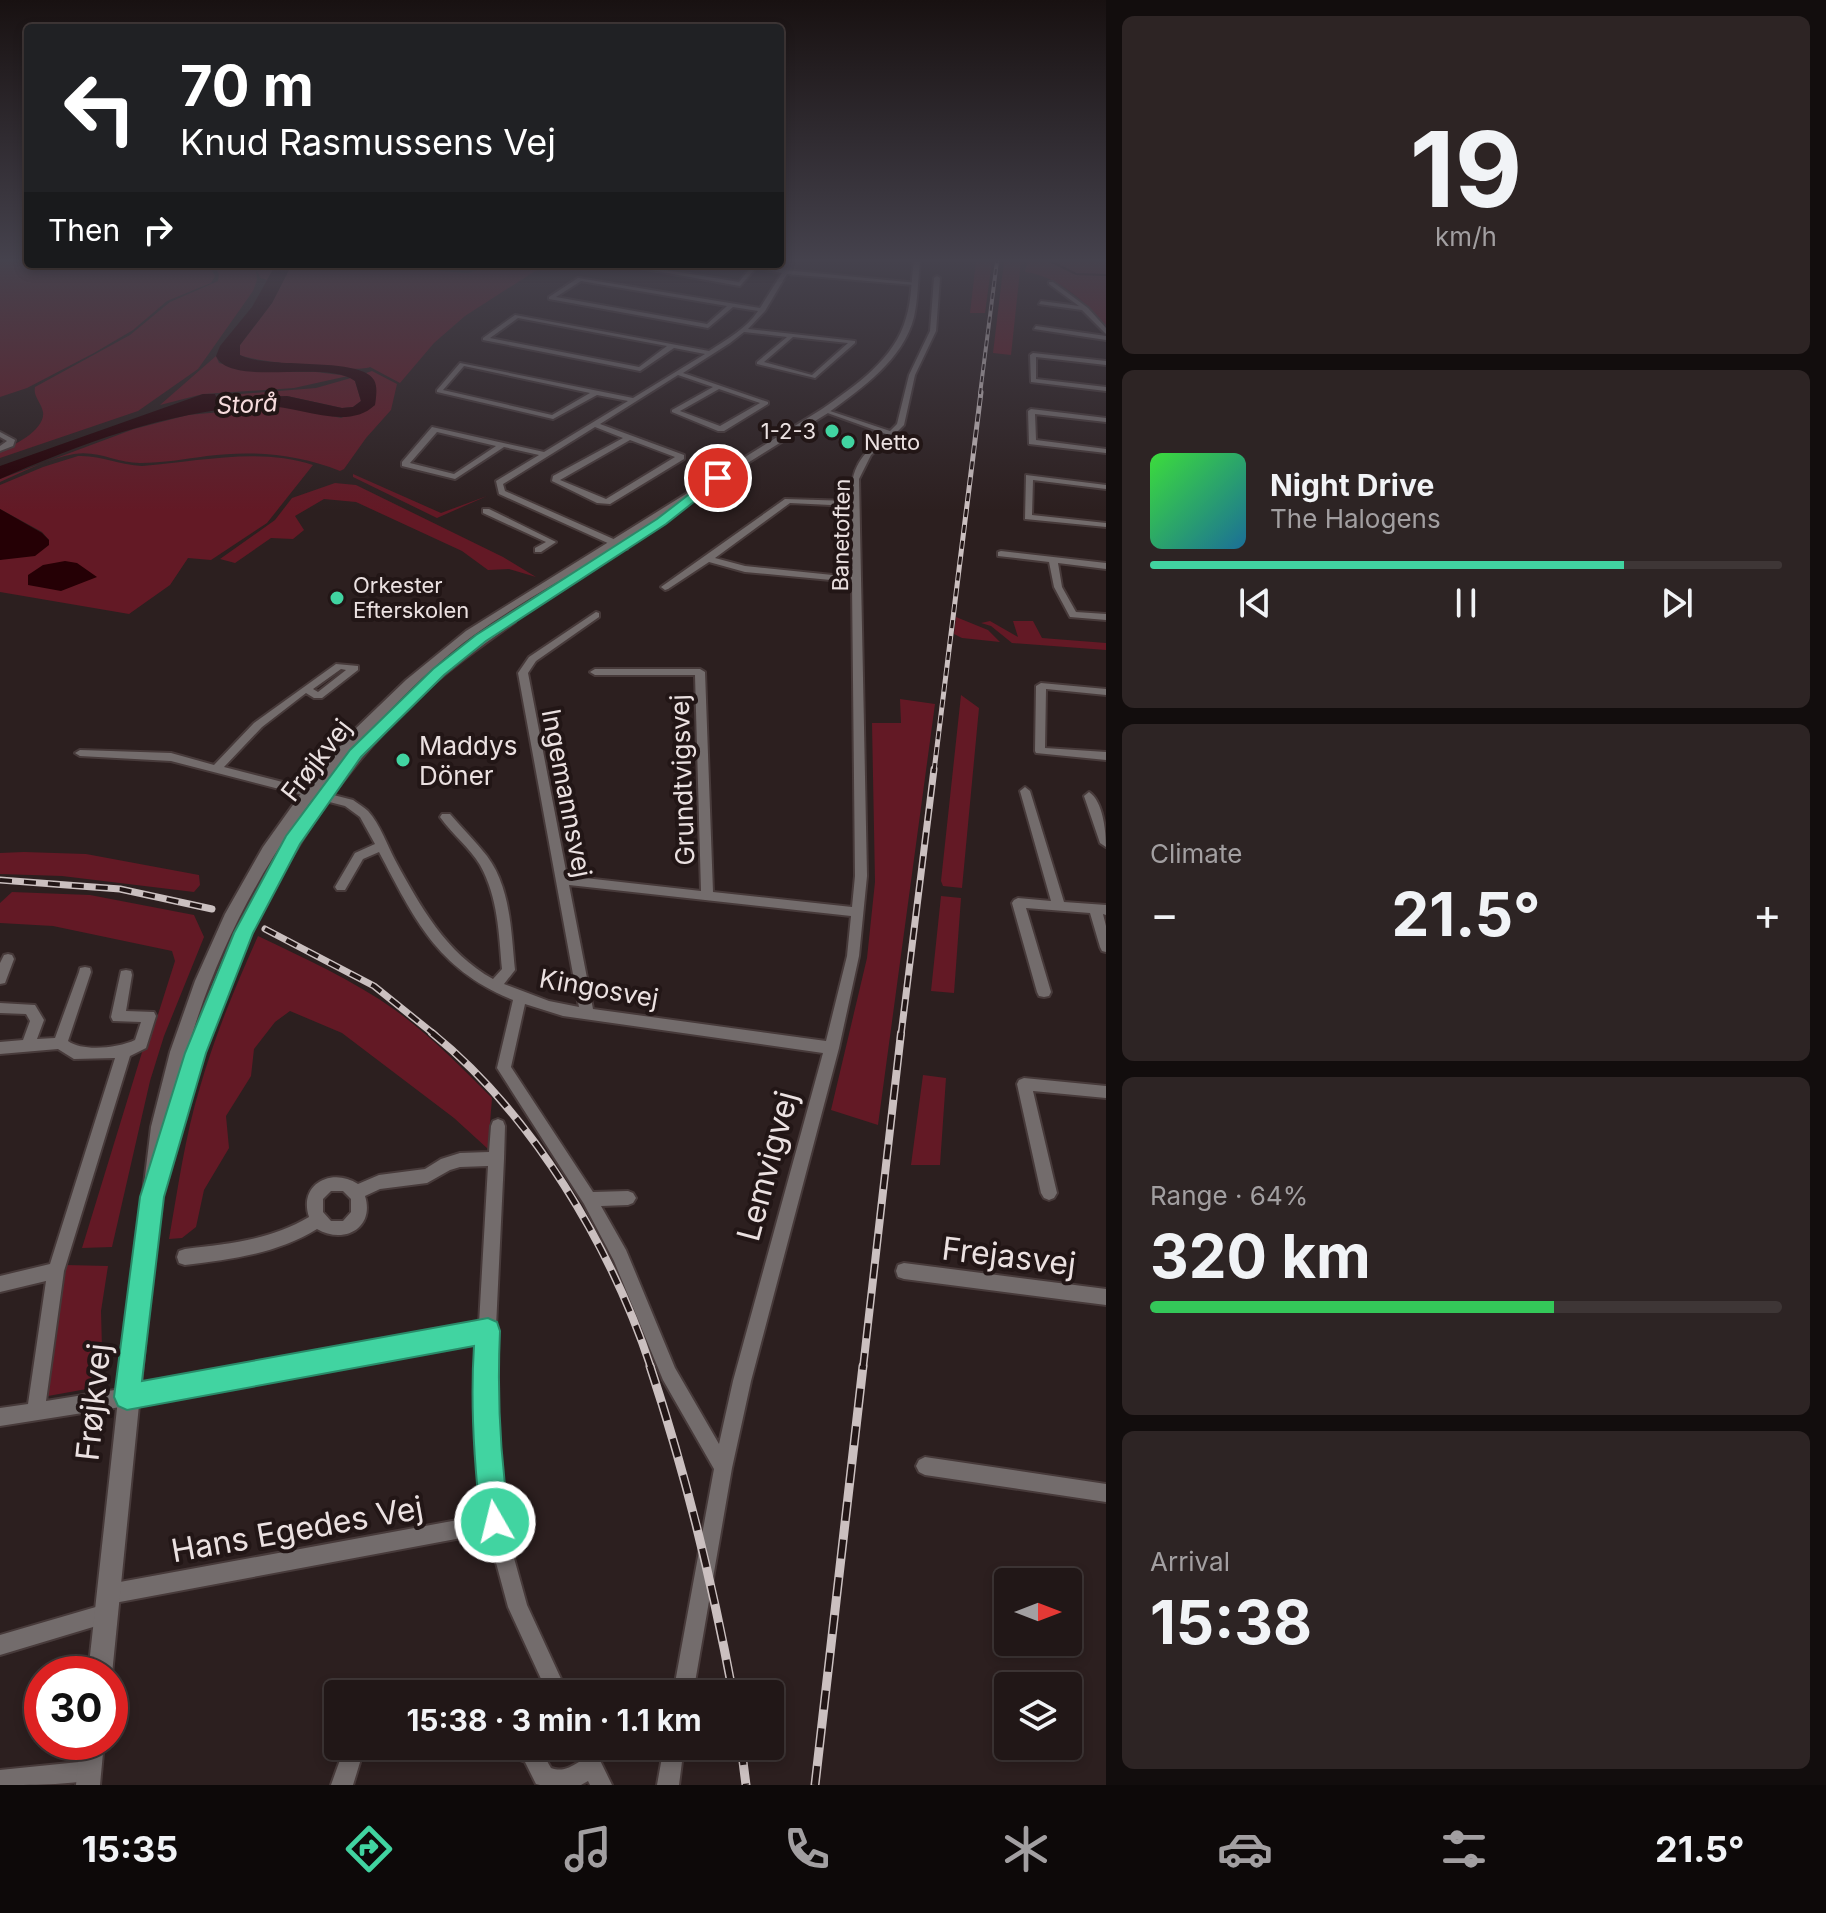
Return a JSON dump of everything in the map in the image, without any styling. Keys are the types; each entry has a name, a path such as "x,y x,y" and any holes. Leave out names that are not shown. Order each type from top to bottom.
{"street":[{"path":"512,344 640,369 672,346"},
{"path":"663,344 711,353"},
{"path":"615,543 502,492 499,483 723,344"},
{"path":"781,344 759,363 813,377 850,344"},
{"name":"Frøjkvej","path":"102,1656 127,1397 158,1131 177,1053 198,988 250,880 308,791 341,749 426,667 470,633 825,411 859,386 897,344"},
{"name":"Banetoften","path":"859,650 855,479 868,454 900,425 918,357 925,344"},
{"path":"1106,363 1033,355 1033,381 1106,389"},
{"path":"597,392 553,417 439,391 462,364 597,392 633,400"},
{"path":"678,373 766,403 721,429 674,411 718,387"},
{"path":"825,411 893,434"},
{"path":"1106,420 1031,411 1032,442 1106,451"},
{"path":"593,424 630,437 681,457 607,502 556,481 556,478 630,437"},
{"path":"502,445 455,477 405,464 435,429 542,454"},
{"path":"0,434 11,440 10,444 0,449"},
{"path":"1106,487 1029,477 1028,517 1106,525"},
{"name":"Frøjkvej","path":"152,1197 219,989 267,884 324,794 383,724 438,672 615,543 662,522 699,490"},
{"path":"665,587 788,501 856,504"},
{"path":"501,517 527,503"},
{"path":"486,511 552,542 538,550"},
{"path":"1001,554 1106,566"},
{"path":"708,559 745,569 857,580"},
{"path":"1053,560 1058,587 1073,615 1106,617"},
{"name":"Ingemannsvej","path":"587,1013 523,673 532,659 596,615"},
{"name":"Lemvigvej","path":"685,1680 723,1468 742,1381 832,1048 853,956 861,876 859,650"},
{"name":"Grundtvigsvej","path":"595,672 700,672 707,896"},
{"path":"1106,692 1041,686 1040,751 1106,756"},
{"path":"217,768 258,725 306,689"},
{"name":"Kingosvej","path":"80,753 171,757 324,794 349,803 364,814 431,931 458,962 520,999 587,1013 832,1048"},
{"path":"1025,791 1059,906"},
{"path":"1089,796 1106,843"},
{"path":"446,817 484,861 499,897 510,958 509,970 495,986"},
{"path":"341,887 359,856 383,845"},
{"path":"561,880 858,912"},
{"path":"1044,992 1018,903 1100,910 1106,947"},
{"path":"0,979 8,959"},
{"path":"60,1043 85,972"},
{"path":"0,1048 60,1043 74,1053 124,1052 141,1044 149,1016 118,1017 126,975"},
{"path":"520,999 504,1068 589,1199 620,1256 669,1374 723,1468"},
{"path":"0,1008 30,1009 37,1020 28,1047"},
{"path":"36,1410 56,1271 124,1052"},
{"path":"1049,1193 1024,1084 1106,1092"},
{"path":"498,1126 484,1390 486,1455 495,1522 518,1607 552,1680"},
{"path":"357,1192 379,1182 427,1176 446,1164 460,1160 497,1159"},
{"path":"346,1184 357,1192 360,1211 351,1222 329,1228 317,1221 315,1201 324,1189 346,1184"},
{"path":"589,1199 628,1198"},
{"path":"185,1257 272,1244 291,1238 317,1221"},
{"path":"0,1284 56,1271"},
{"name":"Frejasvej","path":"904,1271 1106,1297"},
{"path":"0,1417 488,1331"},
{"path":"925,1466 1106,1493"},
{"name":"Hans Egedes Vej","path":"107,1604 495,1522"},
{"path":"0,1645 107,1604"},
{"path":"342,1785 350,1760"},
{"path":"535,1760 544,1776 557,1781 596,1776"},
{"path":"668,1785 672,1760"},
{"path":"0,1781 88,1779"}],"shaded area":[{"path":"0,344 109,344 27,388 0,397"},
{"path":"113,344 215,344 198,369 138,411 0,458 0,450 28,436 43,418 35,387"},
{"path":"433,344 400,383 370,367 306,366 249,358 240,355 240,345"},
{"path":"994,344 1012,344 1011,355 993,353"},
{"path":"216,356 219,363 257,372 316,372 348,376 294,388 203,394 160,405"},
{"path":"372,371 397,384 391,410 340,471 291,457 258,454 224,454 140,463 83,453 55,459 0,482 0,479 134,429 188,415 285,406 341,418 375,405 374,383 366,373"},
{"path":"351,378 355,381 361,401 353,407 342,408 287,396 222,399 216,396 316,388"},
{"path":"78,456 142,466 249,456 313,465 267,523 211,560 188,558 170,585 129,614 0,592 0,560 49,540 42,532 0,509 0,485"},
{"path":"353,474 441,513 487,496 437,518 353,477"},
{"path":"335,483 356,485 503,557 536,577 509,569 488,570 462,551 356,502 324,499 295,516 304,530 293,539 271,538 235,563 220,559 275,520 292,498"},
{"path":"956,617 988,630 1000,642 962,638 954,634"},
{"path":"990,621 1018,637 1013,621 1033,621 1042,638 1106,643 1106,650 1012,643 991,626 981,623"},
{"path":"961,695 979,708 962,888 943,886 941,881"},
{"path":"900,699 935,704 878,1125 831,1110 867,958 875,882 872,723 901,723"},
{"path":"0,853 86,854 199,875 200,885 194,892 62,876 0,874"},
{"path":"12,892 90,895 194,915 204,937 164,1036 150,1081 112,1247 82,1248 143,1049 148,1046 175,961 172,951 53,926 0,923 0,903"},
{"path":"941,896 961,898 954,993 931,991"},
{"path":"258,936 379,999 445,1052 492,1098 488,1149 454,1118 342,1033 290,1011 275,1022 254,1049 251,1076 226,1116 229,1148 204,1190 196,1227 182,1238 169,1239 186,1143 200,1087 226,1010"},
{"path":"923,1075 946,1078 940,1165 911,1165"},
{"path":"66,1265 108,1266 101,1311 103,1386 48,1396"}],"water":[{"name":"Storå","path":"241,344 240,355 253,359 333,365 365,373 375,383 375,405 364,413 337,417 264,406 196,414 129,430 0,479 0,466 203,394 215,394 217,399 287,396 342,408 353,407 361,401 355,381 341,375 240,370 225,365 216,356 220,346"},
{"path":"0,509 42,533 49,540 49,545 35,556 0,560"},
{"path":"65,561 77,563 97,577 61,591 28,585 28,575 43,565"}],"railway":[{"path":"980,394 986,344"},
{"path":"934,771 981,392"},
{"path":"901,1035 934,769"},
{"path":"0,880 120,889 212,909"},
{"path":"265,929 374,986 435,1035"},
{"path":"432,1033 503,1102 564,1185 614,1276 651,1368"},
{"path":"863,1368 901,1033"},
{"path":"650,1366 697,1528 730,1680"},
{"path":"815,1785 863,1366"},
{"path":"743,1760 746,1785"}],"place":[{"name":"1-2-3","path":"832,431"},
{"name":"Netto","path":"848,442"},
{"name":"Orkester Efterskolen","path":"337,598"},
{"name":"Maddys Döner","path":"403,760"}],"route":[{"path":"495,1522 486,1455 484,1390 488,1331 127,1397 152,1197 196,1053 219,989 244,933 267,884 293,841 356,753 438,672 481,638 662,522 718,478"}]}
